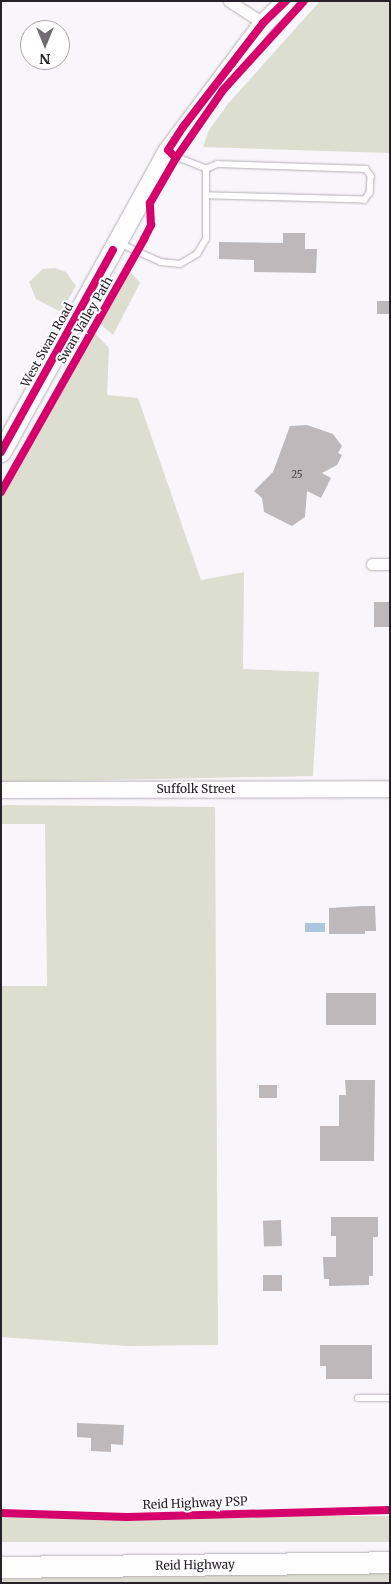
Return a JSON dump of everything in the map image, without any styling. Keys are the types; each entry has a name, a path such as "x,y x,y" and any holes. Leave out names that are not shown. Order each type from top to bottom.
{"highway":[{"name":"Reid Highway","path":"1,1567 390,1562"}],"main road":[{"name":"West Swan Road","path":"1,452 166,154 262,23 286,1"}],"street":[{"path":"229,1 262,23"},
{"path":"372,564 390,564"},
{"name":"Suffolk Street","path":"1,790 390,789"}],"lane":[{"path":"166,154 206,169 217,164 366,169 371,176 370,193 364,200 206,196"},
{"path":"117,242 161,262 180,264 197,254 206,239 206,169"},
{"path":"358,1398 390,1398"}],"shaded area":[{"path":"320,1 390,1 390,153 203,147 209,130 227,105"},
{"path":"55,268 66,272 76,286 64,307 59,311 36,299 29,282 43,269"},
{"path":"128,269 140,283 113,335 99,323"},
{"path":"94,332 109,348 107,395 138,398 201,580 244,572 243,669 319,672 313,776 1,782 1,497"},
{"path":"1,805 215,807 218,1345 127,1346 1,1337 1,986 47,986 45,824 1,824"},
{"path":"1,1516 390,1516 390,1542 1,1542"},
{"path":"390,1569 390,1583 1,1583 1,1572"}],"water":[{"path":"305,923 325,923 325,932 305,932"}],"building":[{"path":"283,233 305,233 305,249 317,249 316,273 254,272 254,260 219,259 219,242 283,243"},
{"path":"377,301 390,301 390,314 377,314"},
{"path":"307,425 333,434 342,446 338,453 342,455 337,465 322,473 331,478 321,498 307,491 305,517 292,526 264,512 262,498 254,491 273,472 290,426"},
{"path":"374,602 390,602 390,627 374,627"},
{"path":"375,906 376,931 365,931 365,934 329,934 329,908"},
{"path":"326,993 376,993 376,1025 326,1025"},
{"path":"345,1080 375,1080 374,1161 320,1161 320,1126 339,1126 339,1095 346,1095"},
{"path":"259,1085 277,1085 277,1098 259,1098"},
{"path":"331,1217 378,1217 378,1237 373,1237 373,1276 369,1276 369,1285 329,1286 329,1279 324,1279 323,1257 336,1257 336,1236 331,1236"},
{"path":"281,1220 282,1246 264,1247 263,1221"},
{"path":"263,1275 282,1275 282,1291 263,1291"},
{"path":"320,1345 372,1345 372,1379 326,1379 326,1366 320,1366"},
{"path":"77,1423 124,1425 123,1445 111,1444 111,1452 91,1451 91,1438 77,1437"}],"cycle path":[{"path":"176,158 168,150 183,127 263,23 286,1"},
{"name":"Swan Valley Path","path":"1,492 144,239 151,225 150,203 176,158 223,90 304,1"},
{"name":"Swan Valley Path","path":"1,452 113,250"},
{"name":"Reid Highway PSP","path":"1,1513 127,1517 390,1510"}]}
